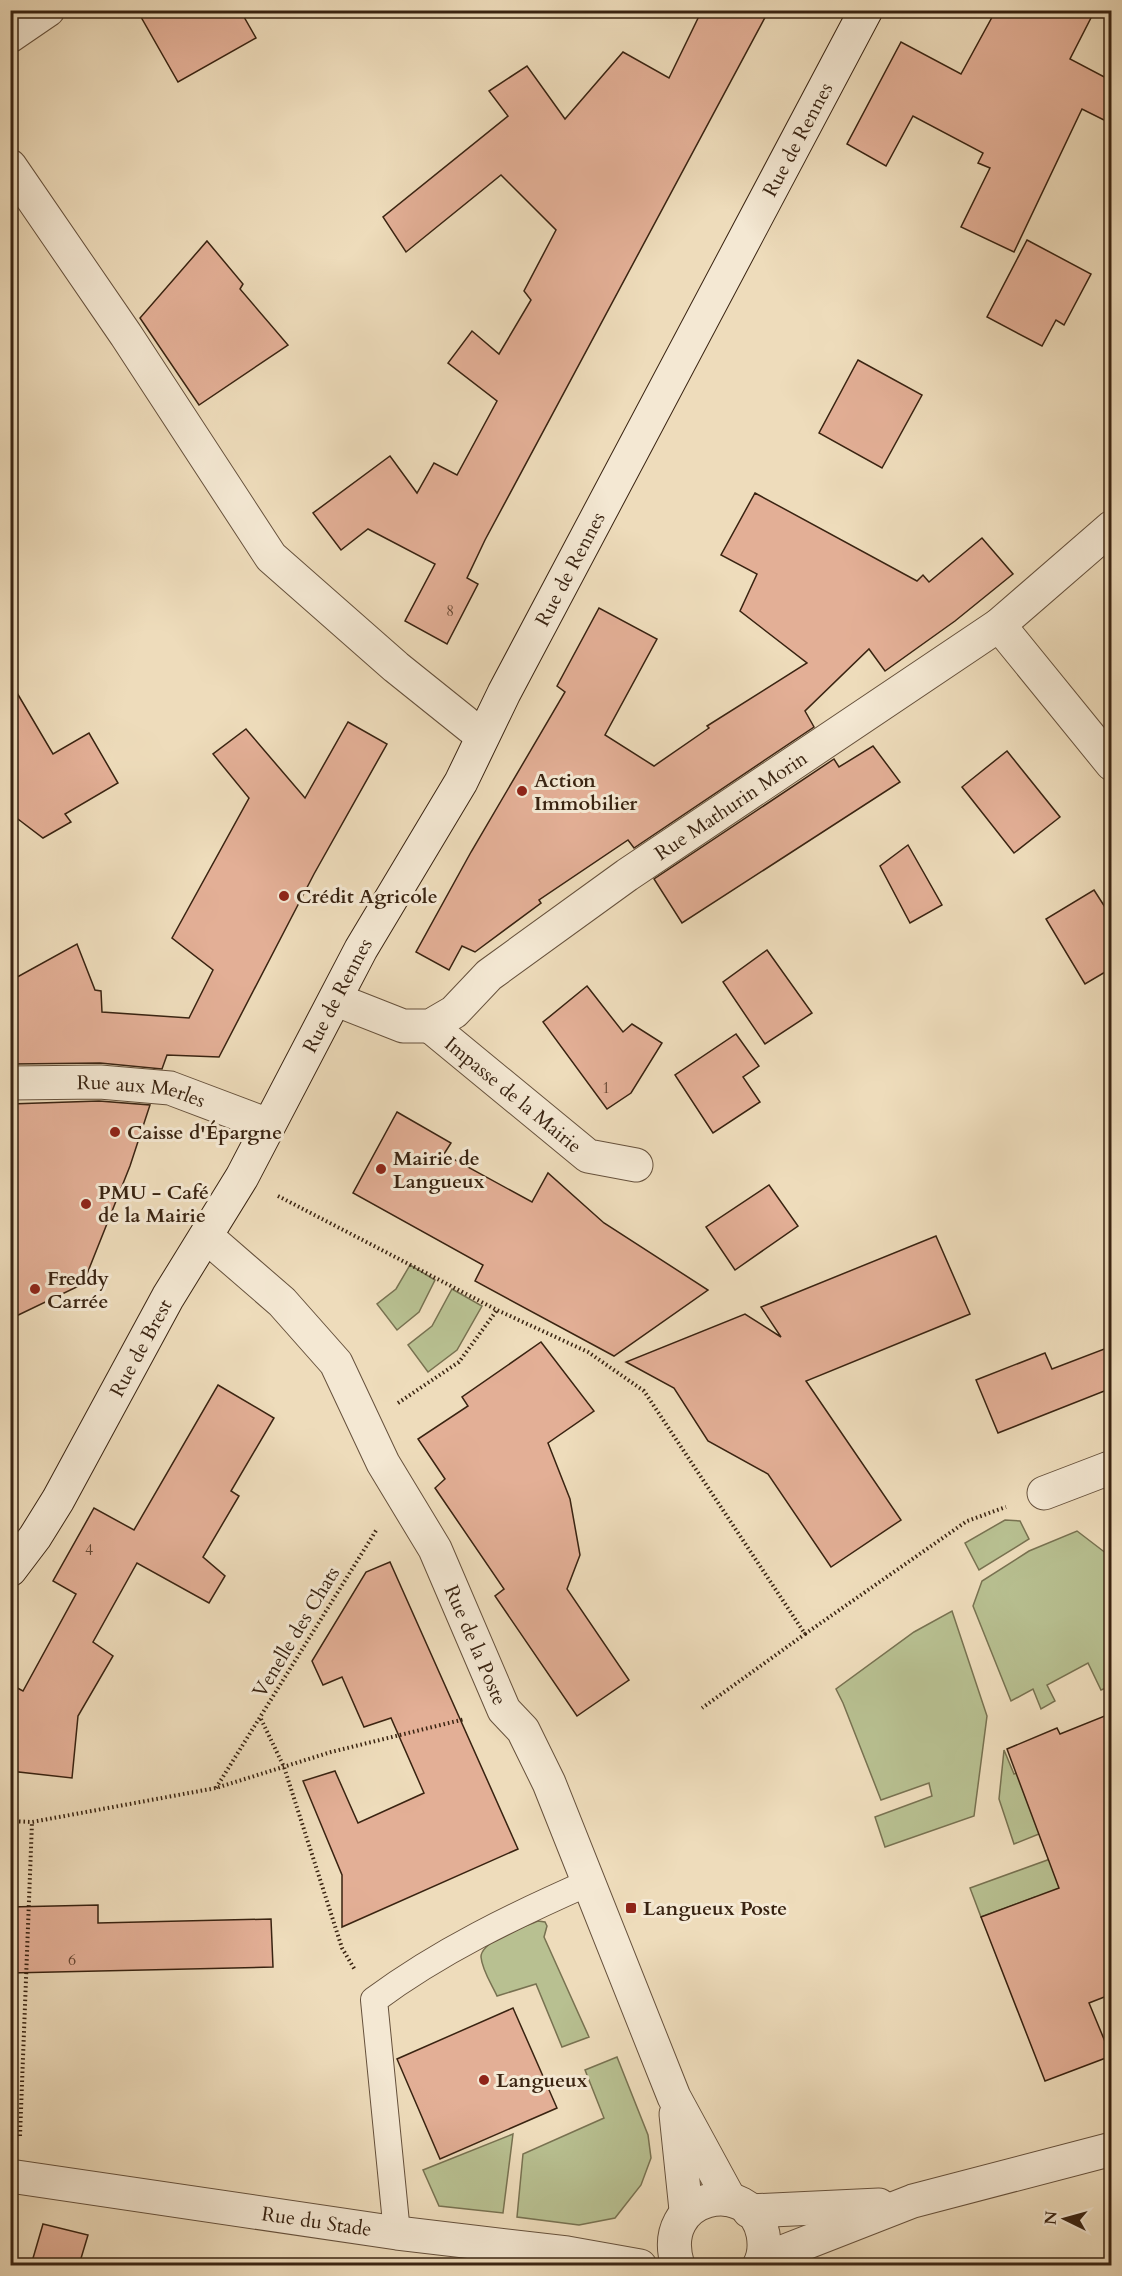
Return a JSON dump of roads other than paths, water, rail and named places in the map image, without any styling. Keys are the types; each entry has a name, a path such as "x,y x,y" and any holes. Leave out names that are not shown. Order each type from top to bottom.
{"street":[{"path":"10,36 48,10"},
{"name":"Rue de Rennes","path":"268,1125 337,1000 361,950 461,783 482,736 866,10"},
{"path":"10,166 126,335 271,557 396,667 482,736"},
{"name":"Rue Mathurin Morin","path":"430,1026 454,1012 489,975 627,875 999,625 1112,527"},
{"path":"999,625 1112,764"},
{"path":"337,1000 403,1026 430,1026"},
{"name":"Impasse de la Mairie","path":"430,1026 588,1156 636,1165"},
{"name":"Rue aux Merles","path":"10,1083 100,1082 170,1088 268,1125"},
{"name":"Rue de Brest","path":"10,1570 35,1538 58,1500 168,1297 242,1177 268,1125"},
{"name":"Rue de la Poste","path":"207,1237 282,1302 336,1363 364,1427 435,1549 504,1710 523,1730 549,1783 674,2097 740,2206 762,2230 765,2245 761,2263"},
{"path":"1044,1493 1112,1467"},
{"name":"Rue de la Poste","path":"674,2097 680,2237"},
{"path":"761,2263 902,2204 1112,2149"},
{"name":"Rue du Stade","path":"13,2185 630,2264 680,2237 701,2201 740,2206 902,2204"}],"lane":[{"path":"398,2233 374,2000 411,1972 530,1908 590,1882"}],"place":[{"name":"Action Immobilier","path":"522,791"},
{"name":"Crédit Agricole","path":"284,896"},
{"name":"Caisse d'Épargne","path":"115,1132"},
{"name":"Mairie de Langueux","path":"381,1169"},
{"name":"PMU - Café de la Mairie","path":"86,1204"},
{"name":"Freddy Carrée","path":"35,1289"},
{"name":"Langueux Poste","path":"631,1908"},
{"name":"Langueux","path":"484,2080"}]}
